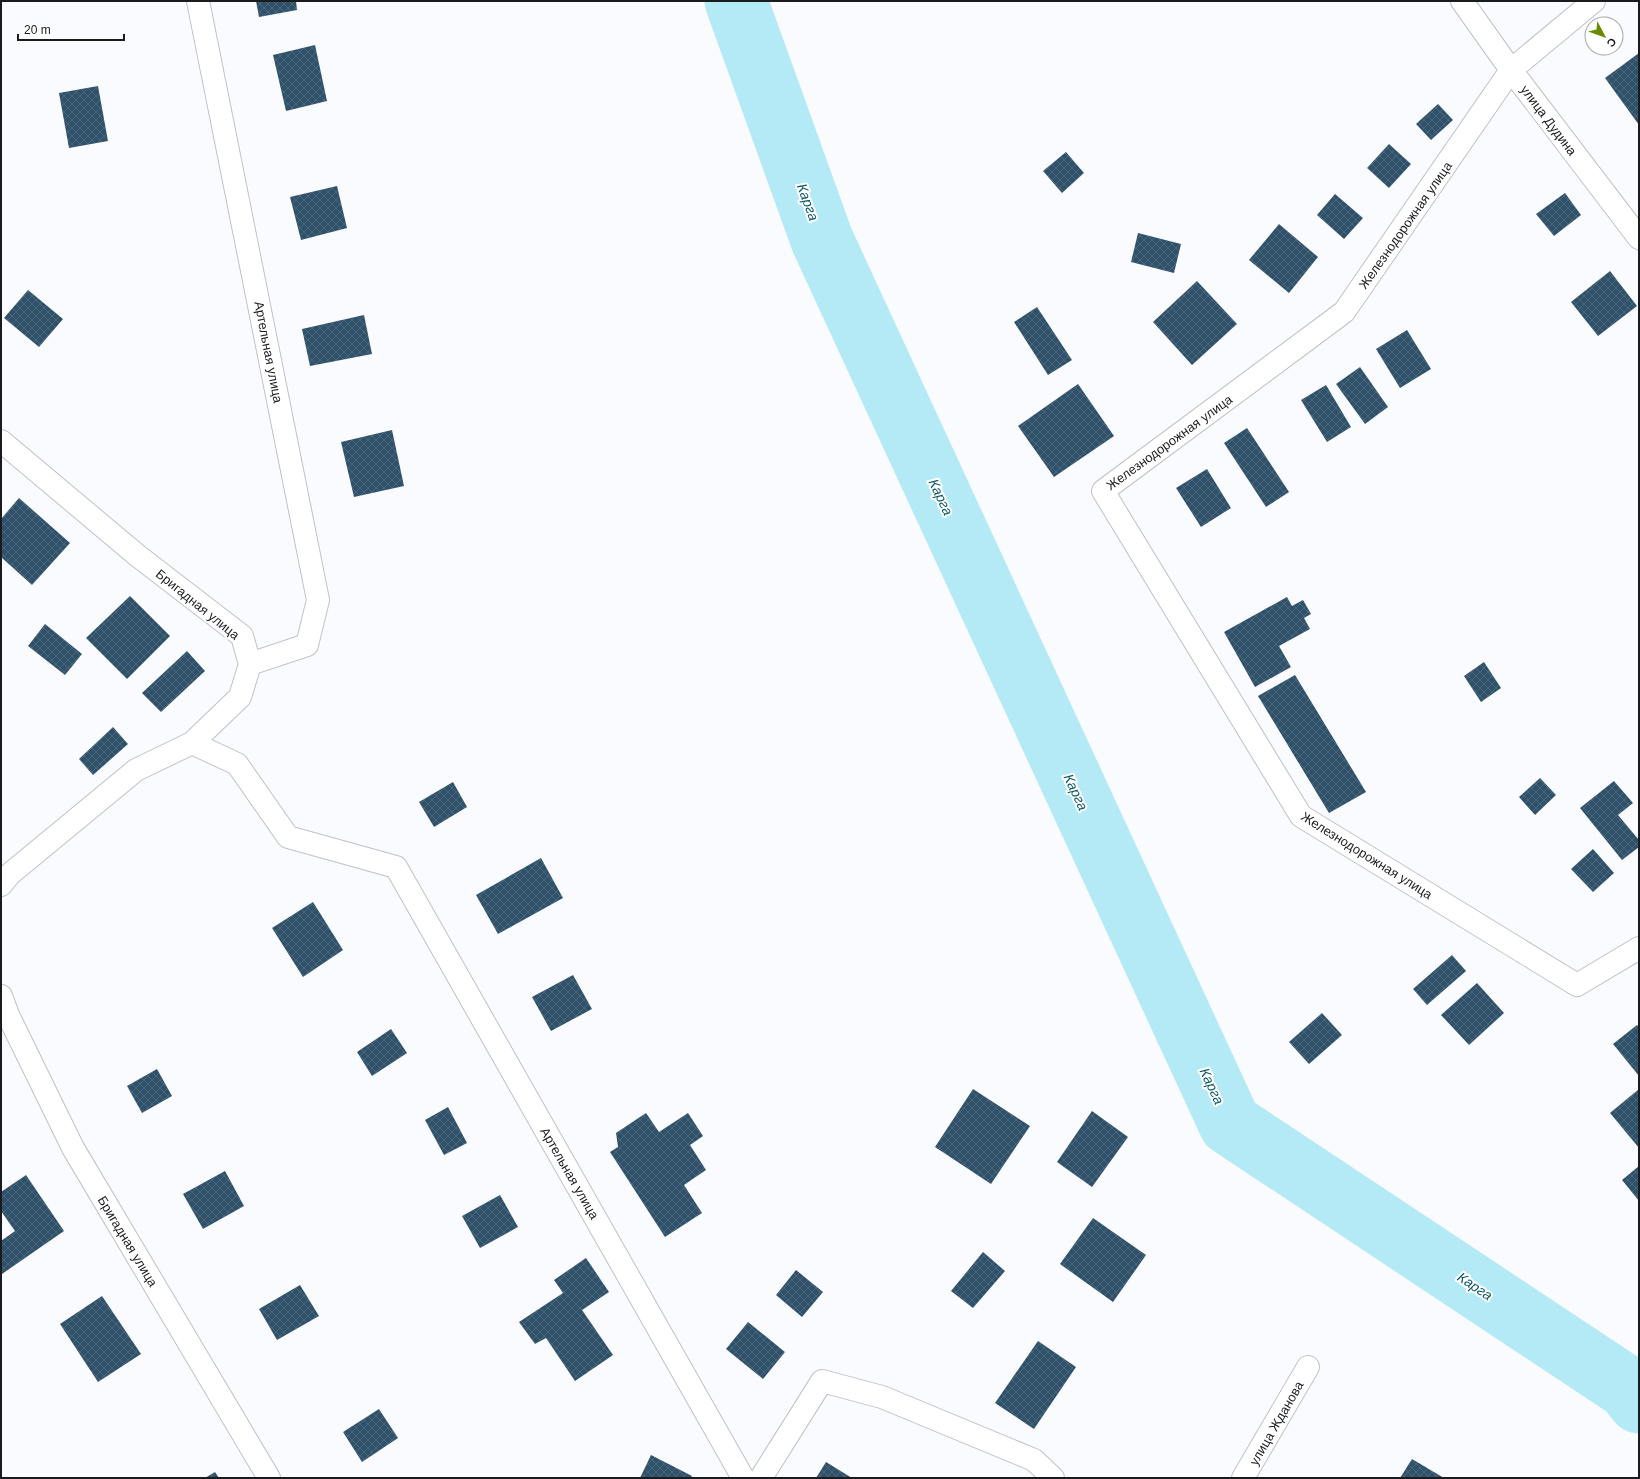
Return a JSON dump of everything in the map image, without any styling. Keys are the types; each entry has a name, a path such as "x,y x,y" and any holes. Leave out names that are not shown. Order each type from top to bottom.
{"street":[{"name":"Артельная улица","path":"198,1 318,600 307,645 250,664"},
{"name":"улица Дудина","path":"1462,1 1511,70 1639,238"},
{"name":"Железнодорожная улица","path":"1594,1 1511,70 1344,312 1103,491 1301,816 1577,985 1639,948"},
{"name":"Бригадная улица","path":"1,441 138,556 242,636 250,664"},
{"path":"1,885 10,874 136,770 192,743 240,697 250,664"},
{"name":"Артельная улица","path":"192,743 237,764 288,837 396,867 743,1478"},
{"name":"Бригадная улица","path":"1,996 8,1015 73,1148 269,1478"},
{"name":"улица Жданова","path":"1243,1478 1308,1367"},
{"path":"761,1478 822,1381 882,1397 1034,1460 1053,1478"}],"building":[{"path":"256,1 296,1 297,10 259,17"},
{"path":"315,45 327,101 286,111 273,55"},
{"path":"1639,53 1639,125 1605,78"},
{"path":"98,86 108,141 69,148 59,93"},
{"path":"1438,104 1453,120 1431,140 1416,124"},
{"path":"1389,144 1411,164 1389,188 1367,168"},
{"path":"1066,152 1084,173 1062,193 1043,171"},
{"path":"337,186 347,228 301,240 290,197"},
{"path":"1565,193 1581,215 1554,236 1536,214"},
{"path":"1335,194 1363,218 1344,239 1317,215"},
{"path":"1279,224 1318,257 1289,293 1249,260"},
{"path":"1138,233 1181,244 1174,273 1131,262"},
{"path":"1610,271 1637,306 1598,336 1571,302"},
{"path":"1197,281 1237,324 1192,365 1153,322"},
{"path":"28,290 63,319 39,347 4,318"},
{"path":"1037,307 1072,360 1048,375 1014,322"},
{"path":"364,315 372,354 310,366 302,329"},
{"path":"1407,330 1431,369 1400,388 1376,349"},
{"path":"1360,367 1388,407 1365,424 1336,384"},
{"path":"1078,384 1114,436 1054,477 1018,426"},
{"path":"1326,385 1351,427 1327,442 1301,400"},
{"path":"1247,428 1289,492 1266,507 1224,443"},
{"path":"392,430 404,486 354,497 341,442"},
{"path":"1207,469 1231,508 1201,527 1176,488"},
{"path":"19,498 70,543 32,585 1,557 1,519"},
{"path":"130,596 170,636 127,679 86,638"},
{"path":"1287,597 1292,606 1303,600 1311,614 1304,618 1310,629 1279,646 1291,667 1255,687 1224,632"},
{"path":"45,624 82,654 65,675 28,646"},
{"path":"187,651 205,671 161,712 142,693"},
{"path":"1484,662 1501,688 1481,702 1464,676"},
{"path":"1295,675 1366,792 1329,813 1258,696"},
{"path":"113,727 128,744 93,775 79,759"},
{"path":"1540,778 1556,795 1535,815 1519,797"},
{"path":"1614,781 1633,803 1618,815 1639,840 1639,847 1622,860 1580,808"},
{"path":"453,782 467,807 434,827 419,802"},
{"path":"1593,849 1614,873 1593,892 1571,869"},
{"path":"541,858 563,898 498,934 476,895"},
{"path":"313,902 343,950 303,977 272,928"},
{"path":"1452,955 1466,971 1427,1005 1413,989"},
{"path":"573,975 592,1009 551,1031 532,997"},
{"path":"1477,983 1504,1013 1469,1045 1441,1015"},
{"path":"1322,1013 1342,1035 1309,1064 1289,1042"},
{"path":"1637,1025 1639,1027 1639,1076 1613,1044"},
{"path":"391,1029 407,1053 372,1076 357,1052"},
{"path":"157,1069 172,1096 142,1113 127,1086"},
{"path":"973,1089 1030,1126 991,1184 935,1147"},
{"path":"1639,1089 1639,1148 1610,1113"},
{"path":"448,1107 467,1143 444,1155 425,1120"},
{"path":"1092,1111 1128,1137 1092,1187 1057,1162"},
{"path":"646,1113 659,1132 688,1113 703,1136 690,1145 706,1170 684,1185 702,1213 665,1237 610,1152 618,1147 616,1133"},
{"path":"1639,1166 1639,1201 1622,1180"},
{"path":"225,1171 244,1206 203,1229 183,1194"},
{"path":"26,1175 64,1231 2,1274 1,1241 15,1231 1,1211 1,1192"},
{"path":"500,1195 518,1227 480,1248 462,1216"},
{"path":"1093,1218 1146,1255 1113,1302 1060,1264"},
{"path":"983,1252 1005,1271 973,1308 951,1291"},
{"path":"586,1258 609,1292 582,1310 613,1355 575,1381 546,1338 535,1344 519,1322 563,1293 554,1280"},
{"path":"796,1270 823,1292 802,1317 776,1295"},
{"path":"300,1285 319,1316 277,1340 259,1309"},
{"path":"102,1296 141,1354 98,1382 60,1324"},
{"path":"748,1322 785,1352 763,1379 726,1349"},
{"path":"1038,1341 1076,1367 1034,1429 995,1403"},
{"path":"379,1409 398,1438 362,1462 343,1432"},
{"path":"651,1455 692,1476 691,1478 640,1478"},
{"path":"1412,1459 1444,1478 1400,1478"},
{"path":"826,1462 852,1478 816,1478"},
{"path":"215,1472 219,1478 205,1478"}],"waterway":[{"name":"Карга","path":"736,1 822,240 1230,1124 1628,1388 1639,1402"}]}
